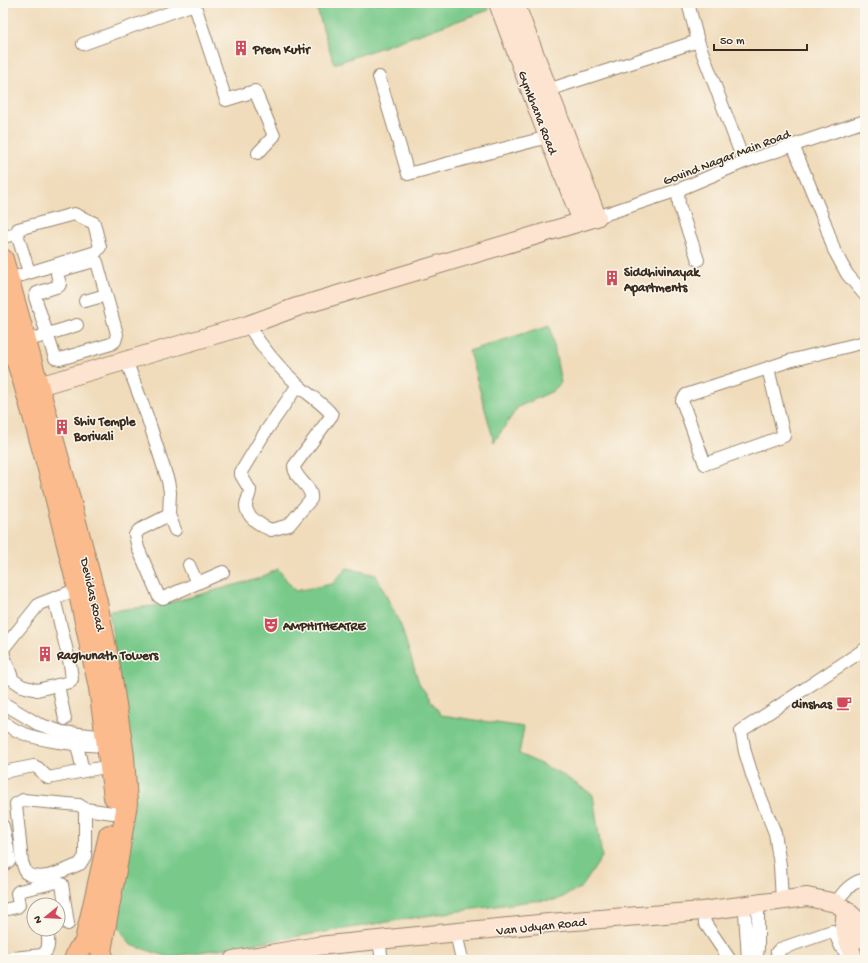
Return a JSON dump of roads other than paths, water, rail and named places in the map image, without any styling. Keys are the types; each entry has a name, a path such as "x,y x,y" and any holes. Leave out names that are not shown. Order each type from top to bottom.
{"main road":[{"name":"Devidas Road","path":"3,259 26,341 32,387 50,476 78,589 95,666 114,795 113,813 106,849 94,952"},
{"name":"Devidas Road","path":"3,320 32,387 69,495 96,602 112,679 124,756 127,803 117,867 94,952"}],"street":[{"path":"83,44 194,3 226,100 255,91 274,136 258,153"},
{"name":"Gymkhana Road","path":"498,3 548,137 590,219"},
{"name":"Gymkhana Road","path":"515,3 548,90 590,219"},
{"path":"688,3 698,41 744,162"},
{"path":"548,90 698,41"},
{"path":"379,77 408,174 548,137"},
{"name":"Govind Nagar Main Road","path":"590,219 678,190 744,162 865,121"},
{"path":"792,145 825,223 834,250 847,274 865,295"},
{"path":"678,190 679,205 698,260"},
{"path":"9,279 96,252 100,247 94,223 74,214 18,229 17,234 29,272"},
{"path":"32,387 248,325 297,307 590,219"},
{"path":"3,237 17,234"},
{"path":"94,261 97,262 117,334 115,341 111,344 60,359 55,358 47,334 35,297 37,294 59,286 60,284 57,274 59,271 94,261"},
{"path":"85,301 106,295"},
{"path":"26,341 76,324"},
{"path":"248,325 276,364 332,415 294,466 295,472 311,493 311,499 289,525 271,530 264,528 252,519 247,510 246,506 250,490 241,475 241,472 264,434 298,385"},
{"path":"768,368 784,436 705,464 682,401 686,395 789,361 865,342"},
{"path":"126,360 147,416 168,481 170,492 169,515 176,530"},
{"path":"169,515 139,530 135,535 138,548 159,597 163,598 223,572"},
{"path":"189,565 197,583"},
{"path":"54,598 70,664 72,679 70,682 37,690 22,686 13,680 3,649 39,604 54,598 78,589"},
{"path":"782,901 780,865 775,833 753,778 745,752 741,731 865,650"},
{"path":"58,685 65,719"},
{"path":"3,703 38,724 62,732 107,742"},
{"path":"3,721 8,727 30,735 78,745 107,742"},
{"path":"78,745 83,771"},
{"path":"3,772 34,766 48,778 110,766"},
{"path":"85,809 85,856 80,864 48,876 31,877 26,873 22,862 16,804 23,800 79,804 85,809 113,813"},
{"path":"3,826 10,860 3,865"},
{"path":"85,850 106,849"},
{"path":"854,960 844,927 841,907 844,891 859,880 865,879"},
{"path":"3,910 17,907 19,904 17,893 19,891 57,882 62,884 62,897"},
{"name":"Van Udyan Road","path":"233,960 318,946 549,924 752,908 807,897 841,907"},
{"path":"841,907 859,922 865,940"},
{"path":"752,908 746,928 752,954"},
{"path":"752,908 759,928 752,954"},
{"path":"703,911 705,923 730,960"},
{"path":"66,928 94,952"},
{"path":"746,928 759,928"},
{"path":"780,960 777,952 780,948 832,931 844,952 847,954 849,960"},
{"path":"456,933 462,960"},
{"path":"3,960 42,955 46,953 48,949 48,937"},
{"path":"379,940 382,960"}],"place":[{"name":"Prem Kutir","path":"241,48"},
{"name":"Siddhivinayak Apartments","path":"612,278"},
{"name":"Shiv Temple Borivali","path":"62,427"},
{"name":"AMPHITHEATRE","path":"271,625"},
{"name":"Raghunath Towers","path":"45,654"},
{"name":"dinshas","path":"844,703"}]}
